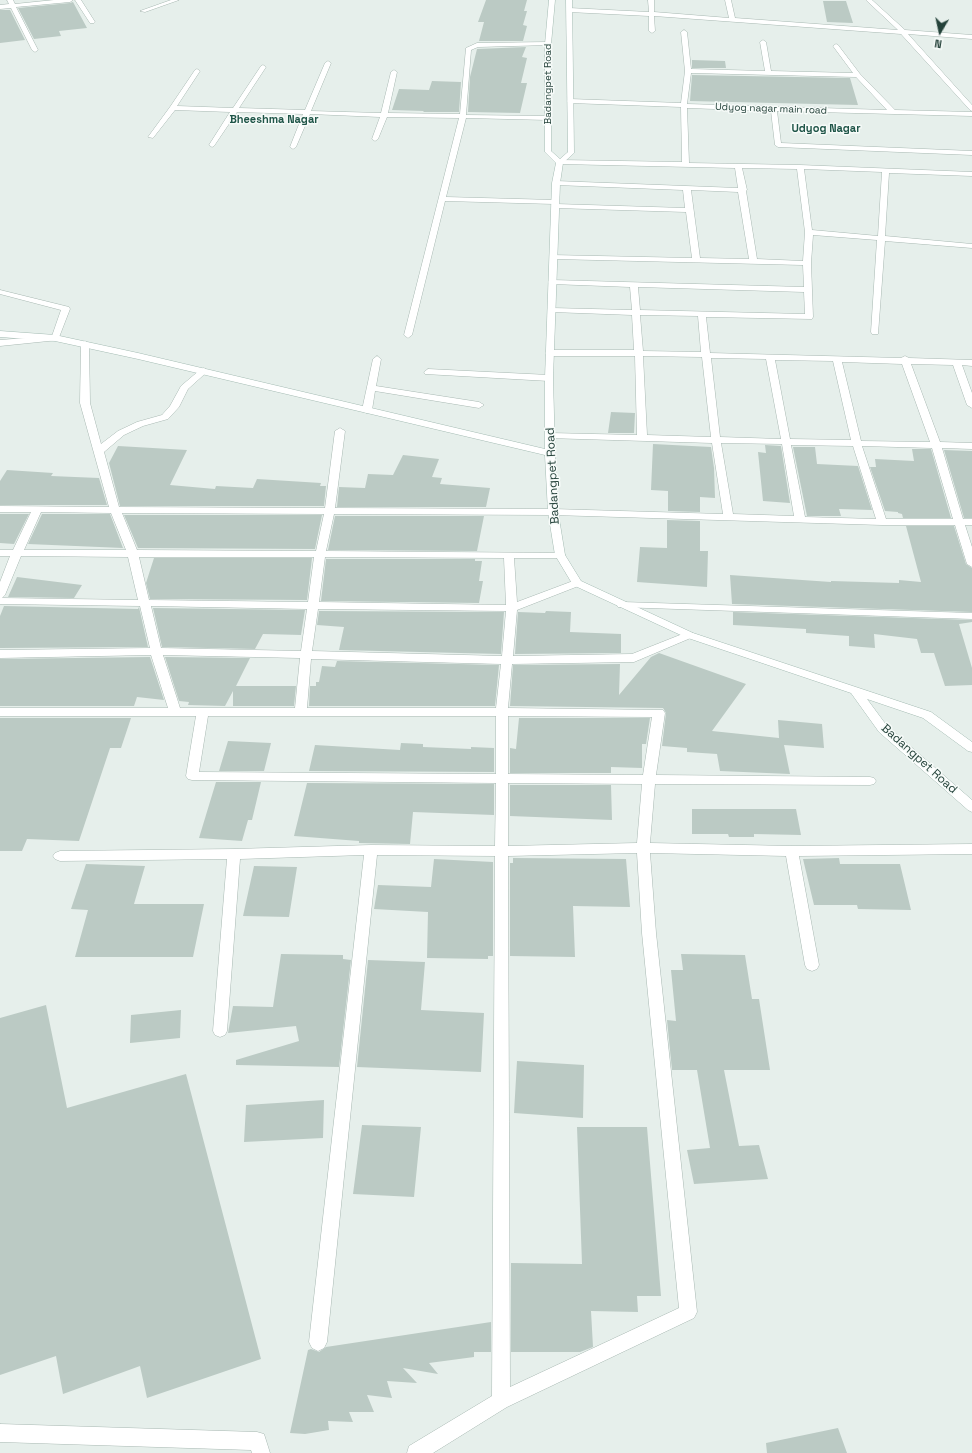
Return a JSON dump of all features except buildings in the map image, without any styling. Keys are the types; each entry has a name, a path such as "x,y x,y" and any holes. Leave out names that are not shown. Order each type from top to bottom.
{"street":[{"path":"10,0 35,50"},
{"path":"0,7 70,0"},
{"path":"78,0 92,22"},
{"path":"142,11 176,0"},
{"name":"Badangpet Road","path":"552,0 559,27 570,102 571,153 560,162 556,182 552,310 549,353 550,453 553,512 560,556 577,583"},
{"name":"Badangpet Road","path":"560,162 548,152 548,44 569,10 569,0"},
{"path":"651,0 652,31"},
{"path":"728,0 732,19"},
{"path":"869,0 901,30 972,109"},
{"path":"569,10 901,30 972,37"},
{"path":"684,32 688,71 684,106 686,165"},
{"path":"763,42 768,72"},
{"path":"408,335 463,117 468,49 477,45 548,44"},
{"path":"836,46 858,75 893,112"},
{"path":"293,147 328,63"},
{"path":"212,145 263,67"},
{"path":"151,138 197,71"},
{"path":"688,71 858,75"},
{"path":"375,139 384,115 394,72"},
{"name":"Udyog nagar main road","path":"570,102 972,114"},
{"path":"173,108 306,113 548,118"},
{"path":"774,109 778,145 972,153"},
{"path":"560,162 800,167 972,174"},
{"path":"738,166 743,190 753,262"},
{"path":"552,310 809,317 807,264 809,232 800,167"},
{"path":"875,332 886,171"},
{"path":"556,182 686,189 743,190"},
{"path":"686,189 696,260"},
{"path":"442,199 689,210"},
{"path":"809,232 972,246"},
{"path":"554,257 807,264"},
{"path":"552,282 807,290"},
{"path":"634,285 639,352 642,438"},
{"path":"0,292 66,309 55,338"},
{"path":"702,314 716,440 728,517"},
{"path":"0,334 55,338 85,344 550,453"},
{"path":"0,343 55,338"},
{"path":"85,344 85,403 116,509 133,554 156,651 175,712"},
{"path":"549,353 639,352 706,355 905,359 972,363"},
{"path":"770,356 800,520"},
{"path":"837,358 857,444 882,522"},
{"path":"367,410 377,359"},
{"path":"905,359 936,445 972,564"},
{"path":"956,362 972,405"},
{"path":"99,451 121,433 140,424 165,417 174,407 184,388 204,371"},
{"path":"428,372 549,378"},
{"path":"371,388 479,405"},
{"path":"301,712 306,654 320,555 330,510 340,431"},
{"path":"550,436 972,446"},
{"path":"0,509 553,512 882,522 972,522"},
{"path":"0,595 37,509"},
{"path":"0,553 560,556"},
{"path":"501,1401 502,712 505,660 512,608 509,556"},
{"path":"0,601 512,608 577,583 688,635 927,715 972,748"},
{"path":"622,605 972,616"},
{"path":"0,654 156,651 505,660 634,658 688,635"},
{"name":"Badangpet Road","path":"855,691 883,729 972,806"},
{"path":"0,712 659,713 649,779 643,848 649,933 688,1312 501,1401 416,1453"},
{"path":"203,712 192,776 870,781"},
{"path":"60,856 234,854 371,850 501,851 643,848 792,851 972,849"},
{"path":"318,1342 371,850"},
{"path":"792,851 812,965"},
{"path":"220,1031 234,854"},
{"path":"0,1433 258,1441 261,1453"}],"district":[{"name":"Bheeshma Nagar","path":"274,120"},
{"name":"Udyog Nagar","path":"826,129"}]}
